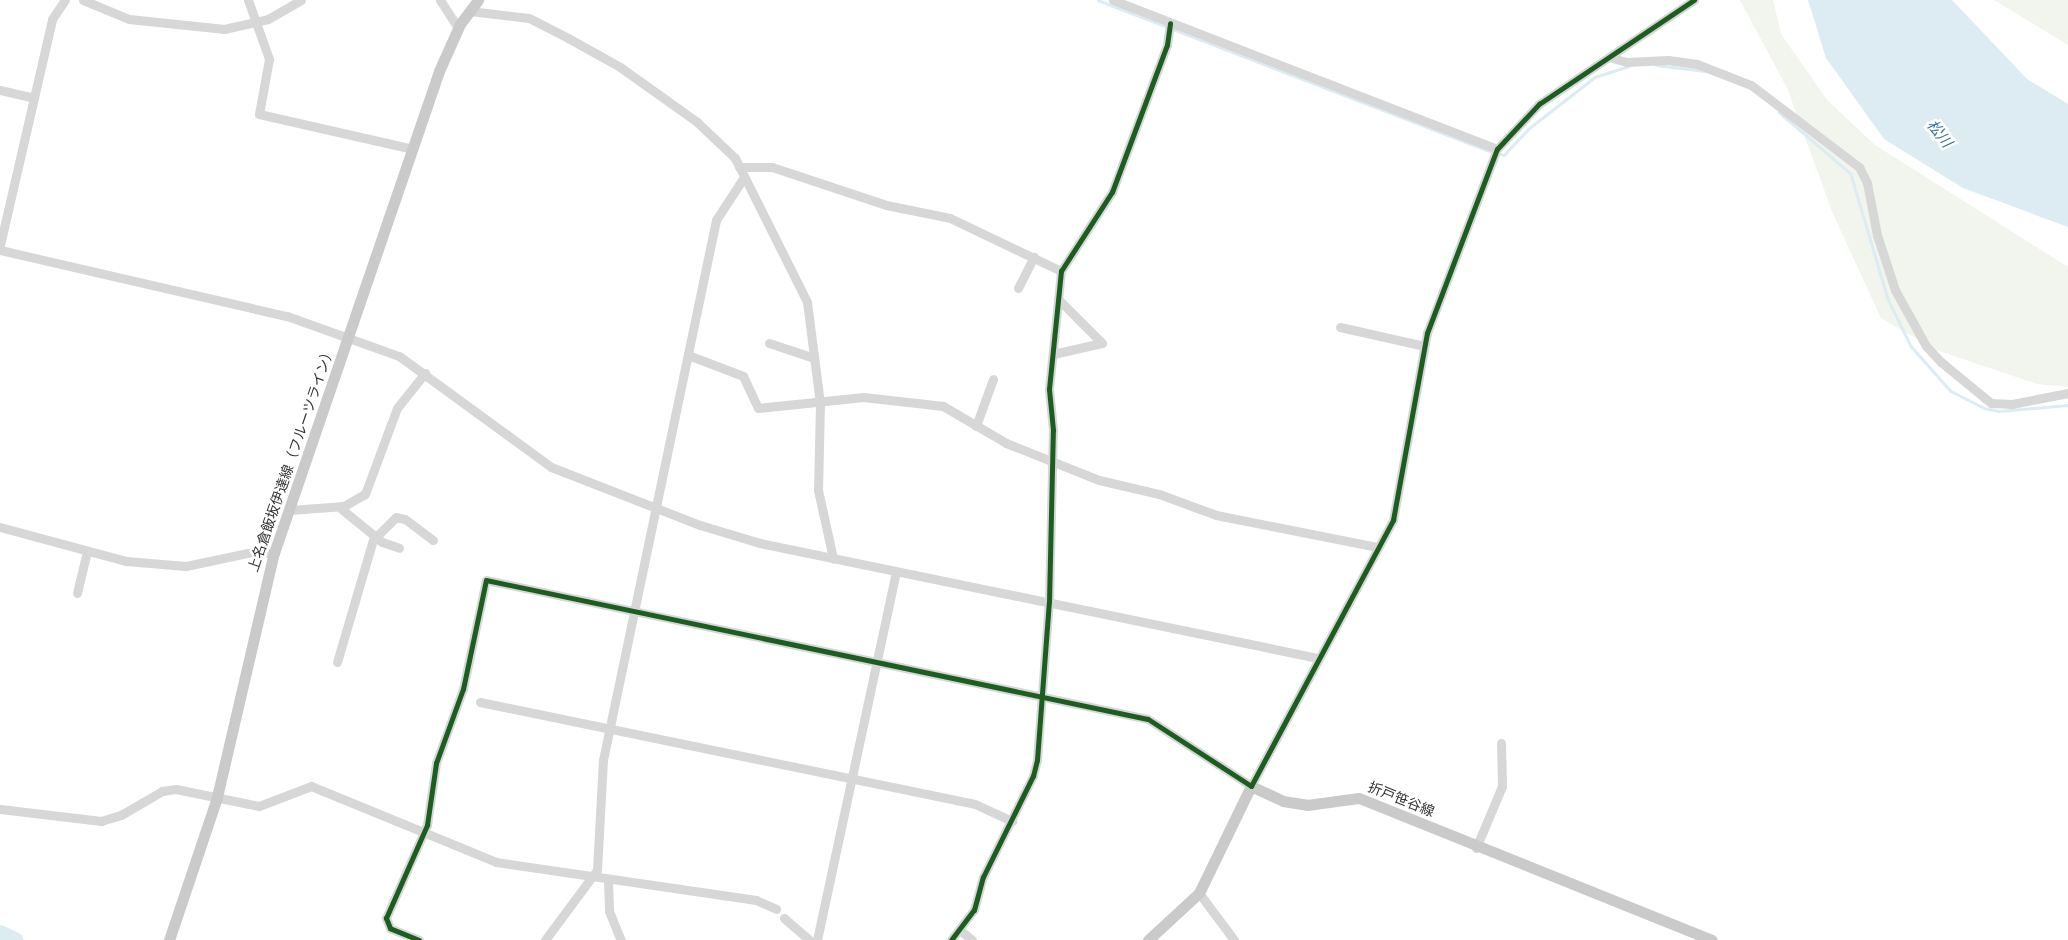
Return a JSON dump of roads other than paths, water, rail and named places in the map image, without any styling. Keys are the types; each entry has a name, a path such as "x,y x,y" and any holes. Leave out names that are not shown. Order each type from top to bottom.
{"main road":[{"name":"上名倉飯坂伊達線（フルーツライン）","path":"169,940 217,797 274,553 413,149 458,28 478,0"},
{"name":"折戸笹谷線","path":"1251,786 1283,801 1306,805 1359,798 1476,848 1712,940"},
{"path":"1148,940 1199,893 1251,786"}],"street":[{"path":"0,245 52,19 65,0"},
{"path":"83,0 129,19 162,24 224,29 256,23 302,0"},
{"path":"248,0 269,59 259,114 413,149"},
{"path":"440,0 458,28"},
{"path":"1112,0 1497,149"},
{"path":"419,940 390,928 386,918 424,833 436,762 463,690 486,580 1148,719 1251,786 1378,547 1401,494 1424,346 1497,149 1539,104 1694,0"},
{"path":"470,11 529,18 620,67 720,140 739,167 804,294 811,357 820,404 818,490 833,558"},
{"path":"951,940 960,930 1034,776 1049,602 1052,354 1061,271 1112,192 1167,45 1170,23"},
{"path":"1609,57 1626,62 1668,60 1697,64 1751,85 1859,167 1869,190 1876,235 1894,290 1926,346 1941,362 1991,403 2012,404 2068,393"},
{"path":"0,90 34,98"},
{"path":"739,167 772,167 886,205 950,218 1061,271"},
{"path":"545,940 594,879 598,790 716,216 744,177"},
{"path":"0,250 288,316 349,336 399,356 551,467 655,509 760,543 1318,658"},
{"path":"1018,288 1034,257"},
{"path":"1052,354 1102,343 1058,299"},
{"path":"1340,327 1424,346"},
{"path":"769,343 811,357"},
{"path":"688,356 743,376 758,408 820,404 863,397 943,406 976,426 1051,461 1216,515 1378,547"},
{"path":"290,510 339,507 365,494 397,408 424,373"},
{"path":"976,426 993,379"},
{"path":"339,507 375,537 399,548"},
{"path":"337,662 375,537 396,517 406,519 433,540"},
{"path":"0,527 126,562 186,566 252,552 274,553"},
{"path":"76,593 87,551"},
{"path":"817,940 896,571"},
{"path":"480,702 610,727 975,804 1012,821"},
{"path":"1476,848 1502,786 1501,743"},
{"path":"0,809 101,821 122,815 162,791 176,789 259,806 311,786 496,862 594,879 756,900 776,909"},
{"path":"608,881 608,911 621,940"},
{"path":"1199,893 1234,940"},
{"path":"784,918 808,940"},
{"path":"960,930 972,940"}],"water":[{"name":"松川","path":"1808,0 1952,0 2027,79 2068,104 2068,227 1963,188 1884,139 1826,58"}],"waterway":[{"path":"1098,0 1492,152"},
{"path":"1656,65 1705,71"},
{"path":"1498,153 1504,155 1528,129 1595,77 1628,66"},
{"path":"1779,112 1851,174 1888,299 1911,346 1951,391 1984,408 1999,411 2068,405"},
{"path":"0,933 15,940"}]}
